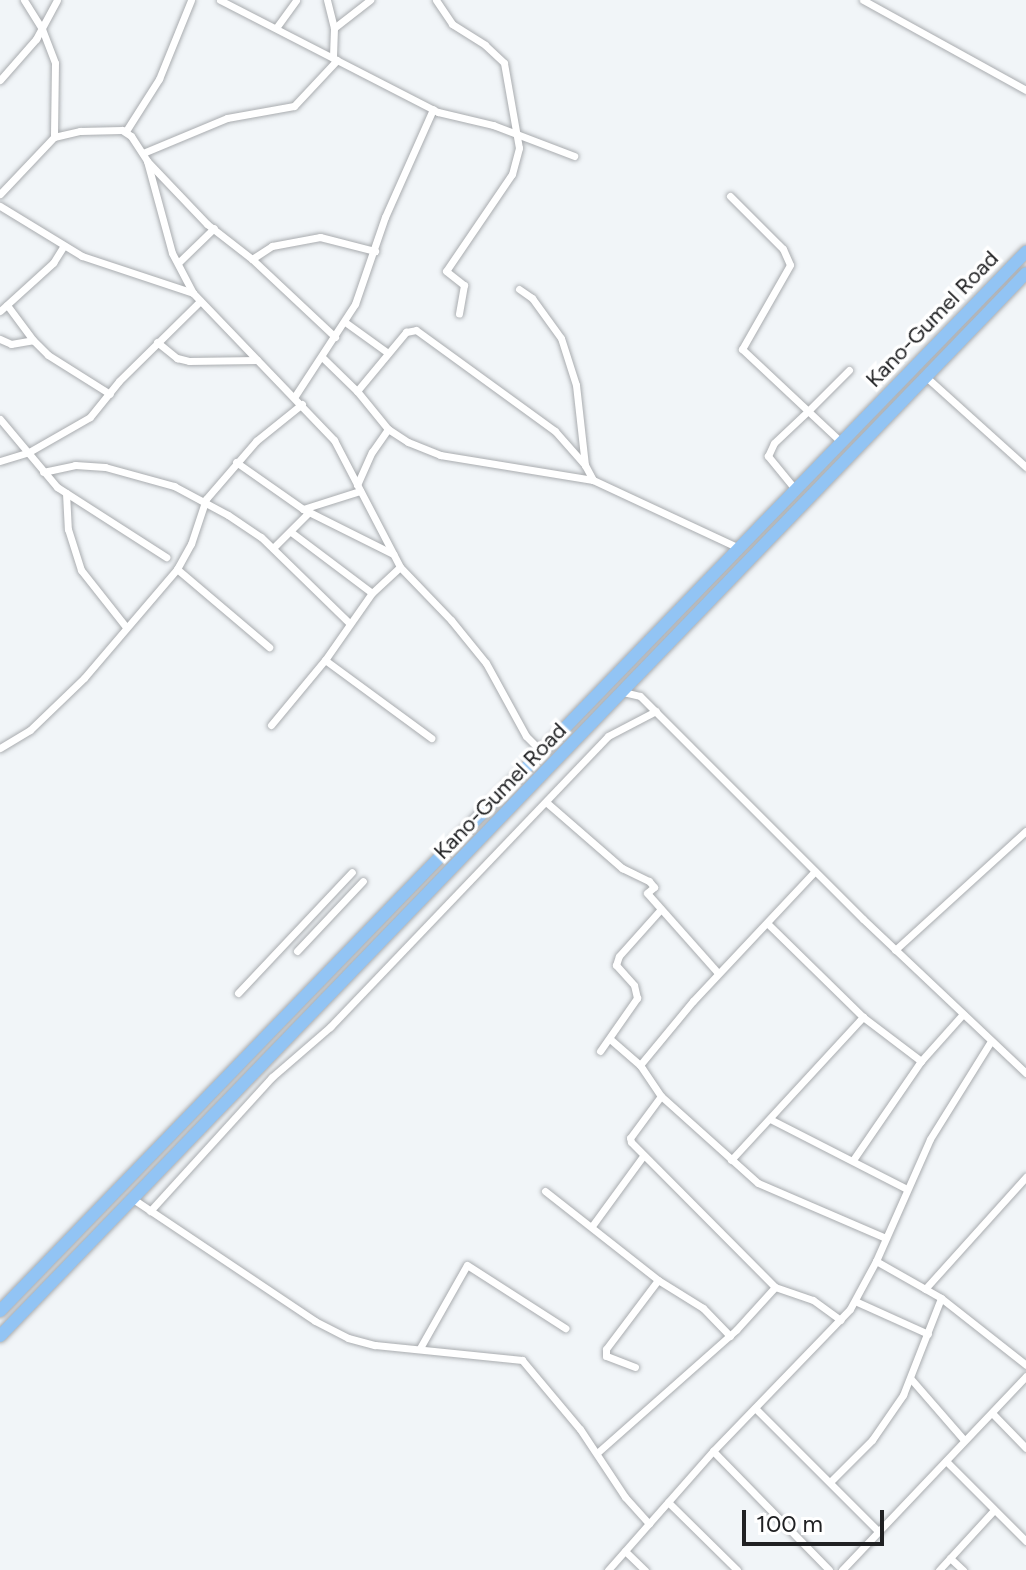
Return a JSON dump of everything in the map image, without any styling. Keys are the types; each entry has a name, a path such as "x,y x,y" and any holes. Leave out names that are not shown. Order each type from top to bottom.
{"main road":[{"name":"Kano-Gumel Road","path":"0,1311 795,489 820,475 841,442 1026,252"},
{"name":"Kano-Gumel Road","path":"0,1336 623,692 820,475 925,376 1026,273"},
{"path":"336,965 348,978"}],"street":[{"path":"24,0 42,29 55,63 54,137"},
{"path":"0,80 42,29 57,0"},
{"path":"126,131 159,79 191,0"},
{"path":"220,0 433,109 493,125 574,156"},
{"path":"276,28 296,0"},
{"path":"145,157 227,118 294,106 335,59 334,28 327,0"},
{"path":"334,28 370,0"},
{"path":"436,0 452,24 485,45 504,63 518,137 512,174 446,271 464,285 459,314"},
{"path":"863,0 1026,90"},
{"path":"295,396 345,322 375,251 385,217 433,109"},
{"path":"0,194 54,137 80,131 126,131"},
{"path":"126,131 145,157 214,228 252,259 335,337"},
{"path":"145,157 178,263 193,293 334,440 400,567 479,655 526,736 542,752"},
{"path":"730,196 783,249 790,265 742,349 841,442"},
{"path":"1,208 63,247 193,293"},
{"path":"178,263 214,228"},
{"path":"252,259 272,246 320,237 375,251"},
{"path":"0,311 53,263 63,247"},
{"path":"519,289 532,298 561,338 576,385 585,465"},
{"path":"0,461 29,452 90,417 157,342 200,301"},
{"path":"7,305 48,355 110,394"},
{"path":"345,322 388,353"},
{"path":"357,391 406,332 416,330 555,431 585,465 593,480"},
{"path":"0,339 11,344 33,340"},
{"path":"157,342 177,358 189,361 257,360"},
{"path":"322,357 357,391 388,429 440,455 547,469 593,480 739,548"},
{"path":"795,489 768,456 774,443 849,370"},
{"path":"925,376 1026,467"},
{"path":"0,748 30,730 69,695 177,569 191,544 203,504 236,462 302,404"},
{"path":"0,419 43,472 66,493 166,557"},
{"path":"273,548 291,532 306,510 358,488 372,452 388,429"},
{"path":"236,462 306,510 393,554"},
{"path":"43,472 75,465 105,467 174,486 228,515 273,548 350,624"},
{"path":"66,493 68,529 81,570 126,627"},
{"path":"291,532 372,593"},
{"path":"271,725 325,660 372,593 400,567"},
{"path":"177,569 269,647"},
{"path":"325,660 362,691 431,738"},
{"path":"623,692 640,696 656,711 895,950 1026,1073"},
{"path":"150,1211 254,1096 330,1027 608,736 656,711"},
{"path":"546,802 622,868 649,881 654,887 647,893 718,973"},
{"path":"895,950 1026,831"},
{"path":"640,1065 718,973 815,871"},
{"path":"238,993 352,872"},
{"path":"297,951 363,881"},
{"path":"600,1051 638,993 616,965 619,956 661,909"},
{"path":"767,923 863,1017 921,1061"},
{"path":"853,1160 921,1061 963,1014"},
{"path":"731,1160 863,1017"},
{"path":"610,1039 640,1065 661,1096 731,1160 771,1191 886,1238"},
{"path":"608,1570 713,1451 841,1320 855,1301 930,1139 991,1041"},
{"path":"661,1096 630,1138 643,1156 775,1287 813,1300 841,1320"},
{"path":"770,1119 907,1189"},
{"path":"592,1226 643,1156"},
{"path":"925,1289 1026,1177"},
{"path":"545,1191 658,1280 703,1308 730,1336"},
{"path":"133,1199 330,1329 358,1342 522,1360 597,1453 625,1497 649,1524"},
{"path":"876,1261 941,1298 1026,1365"},
{"path":"420,1348 467,1265 565,1328"},
{"path":"635,1367 606,1356 606,1349 658,1280"},
{"path":"597,1453 730,1336 760,1307 775,1287"},
{"path":"831,1481 872,1440 894,1410 911,1379 941,1298"},
{"path":"855,1301 928,1334"},
{"path":"842,1570 1026,1376"},
{"path":"911,1379 964,1440"},
{"path":"755,1408 879,1532"},
{"path":"993,1414 1026,1448"},
{"path":"713,1451 829,1570"},
{"path":"946,1461 1026,1541"},
{"path":"668,1502 737,1570"},
{"path":"939,1570 994,1510"},
{"path":"625,1551 645,1570"},
{"path":"950,1558 963,1570"}]}
